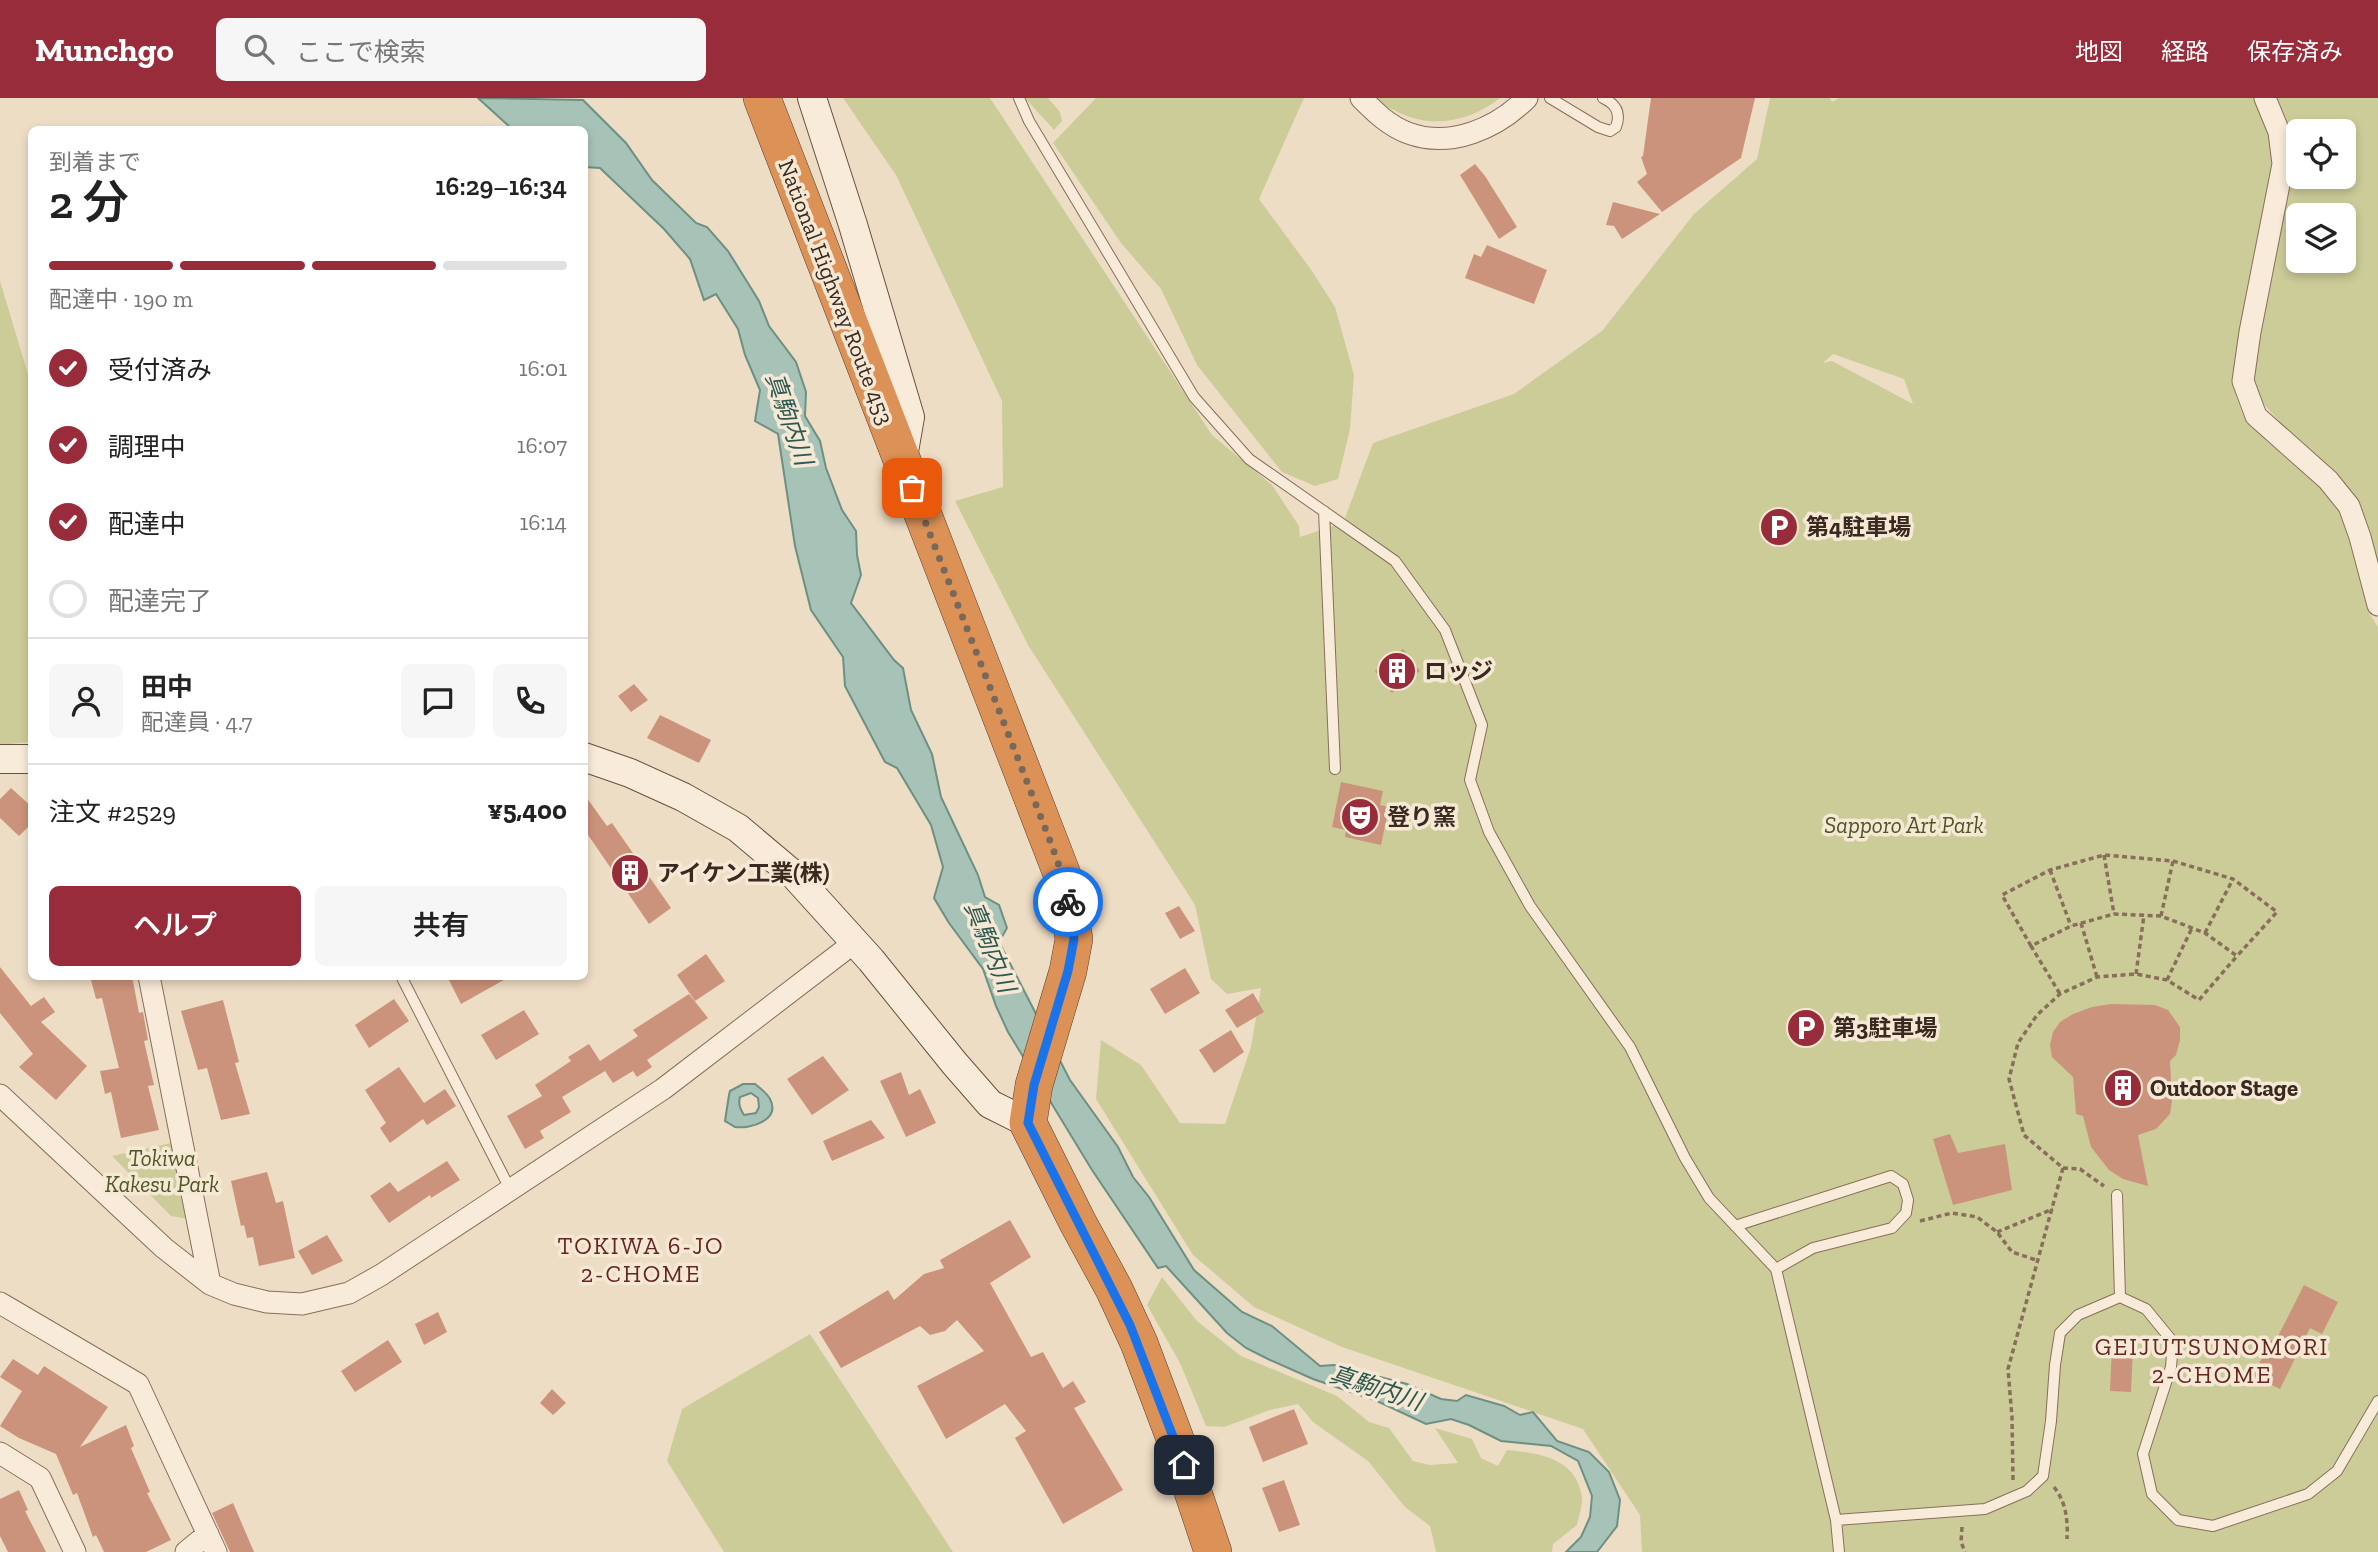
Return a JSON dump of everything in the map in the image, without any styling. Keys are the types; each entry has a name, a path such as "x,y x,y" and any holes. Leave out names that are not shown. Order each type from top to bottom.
{"highway":[{"name":"National Highway Route 453","path":"762,98 1065,882 1074,939 1068,971 1034,1085 1028,1123"},
{"path":"1028,1123 1139,1343 1177,1444 1213,1552"}],"main road":[{"path":"812,98 910,417 902,463"},
{"path":"588,758 683,797 738,828 795,876 855,942 990,1104 1028,1123"},
{"path":"0,760 28,759"}],"street":[{"path":"1360,98 1381,119 1408,133 1434,139 1466,136 1501,120 1527,98"},
{"path":"2265,98 2279,132 2283,164 2250,332 2244,381 2256,416 2328,481 2349,506 2378,605"},
{"path":"0,1095 164,1248 210,1284 234,1294 267,1302 302,1304 349,1293 381,1275 663,1089 855,942"},
{"path":"150,980 210,1284"},
{"path":"0,1303 138,1384 212,1543 186,1552"},
{"path":"0,1453 40,1478 75,1552"}],"lane":[{"path":"1019,98 1029,121 1194,397 1248,459 1395,561 1446,630 1482,725 1470,780 1489,832 1530,906 1630,1047 1685,1158 1709,1198 1776,1269 1836,1520 1839,1552"},
{"path":"1550,98 1609,131 1616,127 1618,112 1614,104 1603,98"},
{"path":"1324,511 1335,769"},
{"path":"403,980 510,1189"},
{"path":"1735,1226 1891,1176 1903,1184 1908,1200 1906,1213 1892,1228 1813,1248 1776,1269"},
{"path":"2117,1195 2120,1297"},
{"path":"1836,1520 1985,1509 2027,1491 2043,1476 2060,1333 2078,1315 2120,1297 2146,1308 2173,1342 2171,1367 2143,1454 2152,1494 2178,1520 2213,1526 2308,1494 2337,1471 2378,1401"}],"path":[{"path":"2104,855 2113,914"},
{"path":"2060,994 2002,895 2050,870 2104,855 2173,861 2233,879 2277,912 2199,1000 2167,980 2136,974 2097,978 2060,994 2037,1015 2018,1043 2009,1079 2024,1135 2063,1168 2080,1169 2117,1195"},
{"path":"2161,916 2173,861"},
{"path":"2050,870 2071,926"},
{"path":"2205,933 2233,879"},
{"path":"2031,946 2071,926 2113,914 2144,915 2161,916 2192,927 2237,956"},
{"path":"2136,974 2144,915"},
{"path":"2081,923 2097,978"},
{"path":"2167,980 2192,927"},
{"path":"1985,1509 2005,1493 2013,1482 2008,1369 2063,1168"},
{"path":"1997,1232 2053,1209"},
{"path":"1892,1228 1952,1213 1977,1217 1997,1232 2012,1252 2036,1260"},
{"path":"2043,1476 2061,1496 2066,1513 2067,1539"},
{"path":"1963,1511 1961,1542 1965,1552"}],"green space":[{"name":"Sapporo Art Park","path":"843,98 990,98 1212,435 1272,485 1299,526 1300,537 1348,521 1345,518 1373,443 1514,394 1602,331 1694,214 1757,159 1770,98 1830,98 1832,102 1839,98 2378,98 2378,572 2358,506 2257,397 2236,396 2243,415 2340,506 2369,613 2378,627 2378,1552 1642,1552 1640,1515 1583,1429 1342,1347 1254,1307 1193,1255 1096,1099 1101,1040 1141,1065 1180,1123 1225,1124 1251,1047 1261,988 1227,994 1211,979 1195,905 1028,645 955,501 1003,487 1002,401 896,175","holes":["1833,354 1904,379 1913,404 1832,361 1823,363"]},
{"path":"1025,98 1048,98 1060,112 1062,121 1054,130"},
{"path":"1096,98 1304,98 1259,199 1335,307 1354,375 1350,429 1338,479 1315,486 1282,472 1197,365 1161,289 1121,243 1053,143"},
{"path":"1376,98 1500,98 1463,118 1435,121 1407,116"},
{"path":"0,281 28,374 28,742 0,745"},
{"name":"Tokiwa Kakesu Park","path":"180,1141 188,1219 171,1216 112,1156"},
{"path":"1162,1277 1197,1321 1241,1356 1337,1396 1369,1422 1389,1428 1413,1461 1430,1465 1458,1463 1435,1428 1472,1439 1481,1458 1498,1466 1507,1450 1542,1455 1562,1464 1577,1480 1582,1496 1577,1525 1553,1544 1552,1552 1436,1552 1430,1526 1405,1507 1368,1461 1313,1422 1298,1404 1270,1410 1224,1427 1206,1426 1180,1363 1147,1305"},
{"path":"810,1334 953,1552 724,1552 667,1461 682,1409"}],"water":[{"name":"真駒内川","path":"478,98 583,100 626,143 652,180 696,223 707,227 728,251 759,301 769,326 796,362 806,392 805,416 820,441 826,468 842,510 856,531 861,575 851,603 903,668 911,710 932,754 941,797 978,875 985,897 999,905 1007,928 999,942 1070,1080 1118,1147 1133,1177 1149,1197 1194,1270 1242,1312 1272,1326 1320,1366 1334,1365 1407,1384 1441,1399 1457,1401 1466,1395 1504,1406 1520,1415 1533,1412 1557,1441 1589,1452 1609,1472 1620,1500 1617,1526 1597,1552 1566,1552 1581,1537 1590,1517 1592,1496 1578,1461 1551,1446 1501,1441 1451,1419 1426,1424 1377,1401 1313,1379 1270,1360 1246,1348 1227,1333 1166,1266 1158,1268 1092,1170 1008,1032 983,969 934,898 943,867 931,825 897,768 885,762 845,686 843,657 811,610 795,546 778,434 755,421 760,390 745,355 738,329 716,294 704,300 690,259 664,229 600,168 588,167 588,126 509,126"},
{"path":"743,1084 755,1084 770,1099 772,1106 768,1118 756,1125 735,1127 725,1121 730,1091","holes":["751,1093 758,1098 759,1107 756,1113 744,1115 740,1097"]}],"building":[{"path":"1651,98 1755,98 1741,158 1662,212 1637,182 1647,174 1641,157"},
{"path":"1475,164 1517,227 1499,239 1460,175"},
{"path":"1613,202 1660,214 1622,239 1614,226 1606,225"},
{"path":"1487,245 1547,270 1534,304 1465,278 1474,254 1481,257"},
{"name":"ロッジ","path":"1403,649 1420,671 1392,693 1375,671"},
{"path":"634,684 648,700 631,712 618,696"},
{"path":"660,715 711,740 699,763 647,738"},
{"name":"登り窯","path":"1341,782 1383,791 1380,805 1389,807 1381,845 1345,837 1346,830 1332,827"},
{"path":"11,788 28,803 28,827 19,836 0,818 0,799"},
{"name":"アイケン工業(株)","path":"588,800 607,826 612,823 671,908 649,924 588,835"},
{"path":"1179,906 1195,931 1180,939 1165,913"},
{"path":"706,954 725,981 695,1001 677,975"},
{"path":"0,967 31,1006 44,997 55,1012 41,1022 87,1066 56,1100 19,1067 33,1054 0,1013"},
{"path":"1185,968 1200,993 1165,1014 1150,989"},
{"path":"91,980 133,980 148,1040 144,1041 154,1085 148,1086 159,1130 121,1138 111,1092 105,1094 100,1071 119,1068 102,998 96,999"},
{"path":"449,980 504,980 461,1004"},
{"path":"1253,993 1264,1012 1237,1028 1225,1010"},
{"path":"689,994 708,1018 647,1060 652,1067 637,1077 633,1071 613,1083 605,1071 562,1097 571,1112 540,1131 544,1138 525,1149 507,1116 542,1096 535,1085 571,1061 568,1057 589,1044 600,1061 638,1036 633,1030"},
{"path":"394,999 409,1021 369,1048 355,1025"},
{"path":"223,1000 239,1062 235,1063 250,1114 221,1120 207,1068 198,1070 181,1011"},
{"name":"Outdoor Stage","path":"2111,1004 2155,1005 2168,1010 2180,1027 2176,1055 2170,1061 2170,1114 2156,1129 2138,1135 2148,1186 2123,1179 2109,1170 2091,1147 2083,1116 2076,1114 2073,1077 2052,1057 2050,1045 2053,1032 2060,1022 2092,1007"},
{"path":"524,1010 539,1034 496,1060 481,1035"},
{"path":"1231,1030 1244,1052 1214,1073 1199,1050"},
{"path":"823,1056 849,1090 812,1115 787,1079"},
{"path":"399,1067 424,1103 445,1089 456,1106 427,1125 423,1119 390,1143 380,1128 386,1123 365,1090"},
{"path":"901,1072 909,1095 920,1089 936,1123 906,1137 880,1081"},
{"path":"871,1120 885,1138 832,1161 823,1141"},
{"path":"1950,1134 1958,1153 2005,1144 2012,1190 1953,1205 1933,1139"},
{"path":"447,1161 460,1180 431,1198 430,1195 389,1223 370,1196 390,1182 398,1192"},
{"path":"267,1172 276,1203 283,1201 295,1258 259,1266 253,1237 247,1238 244,1225 241,1226 231,1181"},
{"path":"1010,1220 1031,1257 990,1283 1031,1357 1043,1352 1063,1388 1073,1381 1086,1402 1074,1408 1123,1490 1063,1524 1015,1438 1026,1431 1005,1404 946,1439 917,1386 984,1351 957,1320 945,1331 930,1335 920,1326 841,1368 819,1332 888,1290 894,1300 924,1274 944,1268 940,1260"},
{"path":"327,1235 343,1261 312,1275 298,1251"},
{"path":"2304,1285 2338,1302 2322,1334 2310,1328 2280,1389 2253,1376 2271,1340 2275,1342"},
{"path":"438,1312 447,1332 424,1345 415,1324"},
{"path":"388,1340 402,1362 355,1392 341,1371"},
{"path":"2112,1346 2133,1347 2131,1392 2110,1391"},
{"path":"13,1359 38,1375 44,1366 108,1407 80,1447 126,1425 134,1446 131,1448 150,1492 147,1493 171,1540 146,1552 104,1552 96,1535 93,1537 77,1493 73,1495 56,1454 19,1438 0,1426 22,1391 0,1377"},
{"path":"552,1389 566,1403 553,1415 540,1403"},
{"path":"1294,1409 1308,1444 1263,1462 1249,1427"},
{"path":"1284,1480 1300,1525 1279,1532 1262,1488"},
{"path":"19,1490 28,1510 25,1511 46,1552 8,1552 0,1536 0,1499"},
{"path":"233,1503 254,1552 230,1552 212,1513"}],"way so far":[{"path":"912,488 1049,838 1065,882 1068,902"}],"place":[{"name":"第4駐車場","path":"1779,527"},
{"name":"ロッジ","path":"1397,671"},
{"name":"登り窯","path":"1360,817"},
{"name":"アイケン工業(株)","path":"630,873"},
{"name":"第3駐車場","path":"1806,1028"},
{"name":"Outdoor Stage","path":"2123,1088"}],"district":[{"name":"TOKIWA 6-JO 2-CHOME","path":"641,1260"},
{"name":"GEIJUTSUNOMORI 2-CHOME","path":"2212,1361"}],"route":[{"path":"1068,902 1074,939 1068,971 1034,1085 1028,1123 1139,1343 1184,1465"}]}
